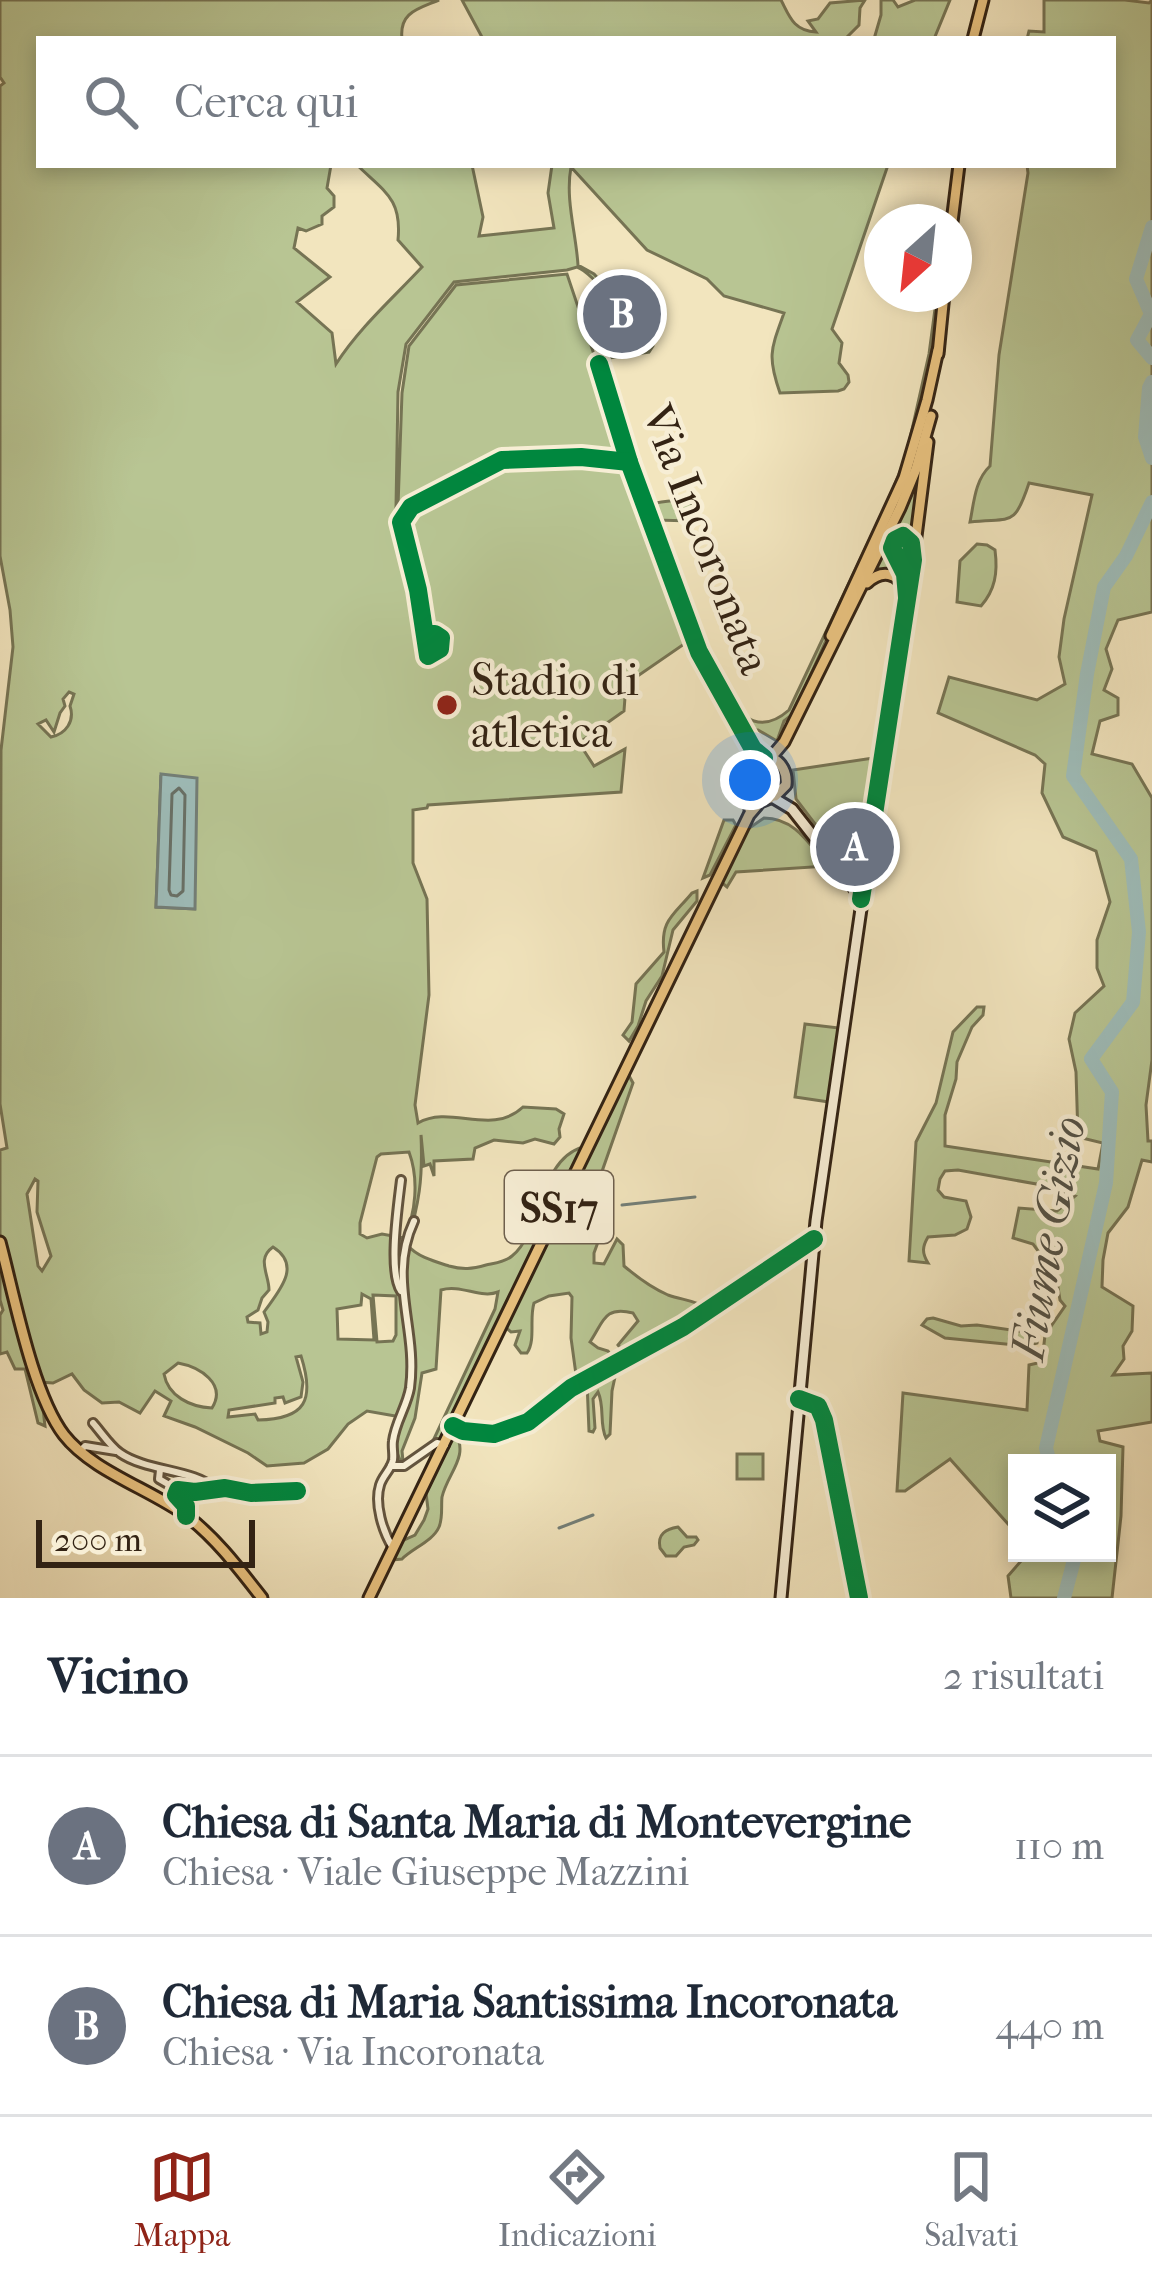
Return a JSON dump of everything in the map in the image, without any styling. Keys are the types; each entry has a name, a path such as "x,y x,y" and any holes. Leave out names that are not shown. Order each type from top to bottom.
{"main road":[{"path":"975,36 983,0"},
{"path":"954,204 959,168"},
{"path":"913,560 942,312"},
{"path":"816,675 904,478 938,350"},
{"path":"782,1598 814,1239 861,899 792,808 758,795 748,777 751,766 773,755 784,742 863,587 910,485 931,416"},
{"path":"863,587 876,575 889,573 900,580 907,594"},
{"path":"784,742 792,808"},
{"path":"765,758 784,766"},
{"path":"771,798 787,782"},
{"name":"SS17","path":"749,786 749,815"},
{"name":"SS17","path":"369,1598 749,815 771,798"},
{"path":"0,1242 34,1370 62,1432 80,1451 186,1516 262,1598"}],"street":[{"name":"Via Incoronata","path":"599,364 629,461 704,661 755,752 765,758"},
{"path":"425,634 401,522 410,507 502,460 581,457 629,461"},
{"path":"861,899 913,560 914,551 903,536 897,538 893,550 905,574 907,594"},
{"name":"Via Incoronata","path":"748,740 751,766"},
{"path":"851,884 867,874"},
{"path":"401,1180 394,1225 395,1282 404,1294"},
{"path":"394,1550 379,1505 380,1486 392,1466 394,1438 410,1389 400,1278 414,1221"},
{"path":"453,1426 463,1432 494,1434 528,1422 571,1388 683,1327 814,1239"},
{"path":"800,1399 818,1406 823,1415 860,1598"},
{"path":"93,1423 119,1453"},
{"path":"392,1466 404,1466 436,1443 445,1445"},
{"path":"80,1451 85,1446 119,1453 160,1470 205,1480 212,1488"},
{"path":"160,1470 159,1479 178,1490 296,1492"},
{"path":"178,1490 186,1516"}],"green space":[{"path":"0,0 439,0 407,17 402,36 36,36 36,168 330,168 327,188 334,196 334,207 322,216 322,224 306,231 298,228 294,248 330,277 297,302 332,333 336,364 422,267 398,240 397,215 389,197 360,168 473,168 483,217 479,236 554,228 548,193 552,168 571,168 578,265 604,285 644,283 653,346 649,352 609,358 625,424 650,504 680,501 696,506 691,521 657,520 711,663 740,711 754,721 773,720 789,710 891,494 906,456 935,312 929,374 908,458 777,741 749,730 707,661 629,452 606,356 646,351 651,345 643,285 605,286 577,267 454,282 406,344 398,392 396,507 409,346 456,285 567,274 690,640 626,684 624,711 579,743 594,766 625,749 621,792 428,805 413,810 413,863 427,899 429,995 415,1105 418,1123 444,1117 498,1119 523,1107 564,1114 554,1144 535,1139 523,1143 494,1140 475,1148 473,1159 434,1161 434,1176 430,1164 424,1166 421,1135 419,1191 407,1245 426,1258 459,1268 509,1258 530,1230 557,1166 583,1147 443,1438 432,1443 495,1309 498,1292 441,1290 436,1369 422,1373 403,1461 394,1445 410,1389 401,1417 367,1411 348,1424 328,1449 304,1463 267,1466 195,1427 164,1416 171,1401 155,1391 140,1413 119,1402 102,1403 72,1374 53,1383 39,1382 0,1242 0,1150 7,1148 0,1104 1,750 13,647 0,556 0,86 4,83 0,77","holes":["69,692 74,694 68,726 51,737 38,724 46,720 54,732","161,775 194,909 156,907","409,1152 415,1196 404,1238 382,1234 367,1238 360,1234 360,1223 377,1157","35,1179 37,1212 51,1256 42,1271 27,1194","273,1247 282,1254 287,1271 264,1312 267,1332 261,1334 260,1323 248,1322 247,1317 258,1310 269,1290 265,1257","362,1294 371,1299 374,1340 338,1339 337,1309 361,1305","373,1295 396,1296 393,1341 377,1342","301,1356 307,1384 303,1404 296,1411 274,1419 258,1420 255,1414 228,1417 229,1410 275,1403 275,1398 283,1397 285,1403 301,1397 303,1382 296,1357","178,1363 195,1368 214,1384 212,1408 181,1399 170,1388 164,1374"]},
{"path":"462,0 781,0 797,25 816,32 808,21 818,19 830,3 865,0 859,25 848,36 481,36"},
{"path":"881,0 893,0 898,7 915,0 950,0 935,36 875,36"},
{"path":"1044,0 1152,0 1152,612 1118,620 1106,649 1112,669 1104,690 1118,698 1118,715 1100,721 1092,754 1132,764 1152,798 1152,1060 1146,1105 1152,1162 1142,1160 1128,1207 1108,1233 1102,1287 1133,1306 1124,1359 1113,1375 1152,1373 1152,1422 1098,1431 1100,1441 1123,1447 1116,1562 1116,1454 1008,1454 1008,1524 950,1459 905,1491 897,1491 903,1393 1027,1410 1029,1365 1042,1362 1045,1335 1065,1306 1056,1275 1033,1244 1013,1238 1019,1208 1057,1211 1075,1196 1042,1185 945,1171 938,1190 944,1197 966,1201 971,1217 967,1229 928,1237 924,1250 928,1263 909,1261 916,1142 936,1103 953,1032 977,1007 984,1007 957,1062 945,1115 945,1146 1098,1169 1103,1143 1078,1137 1076,1072 1069,1039 1075,1013 1104,986 1097,968 1097,940 1110,902 1096,851 1063,837 1042,793 1045,764 1035,755 938,713 949,677 1037,700 1065,684 1059,657 1064,619 1092,495 1029,483 1019,508 1009,518 970,522 978,485 990,466 999,355 1027,168 1116,168 1116,36 1028,36 1029,31 1044,32"},
{"path":"572,168 887,168 875,204 864,204 864,235 832,329 842,343 839,363 849,382 844,389 780,393 772,353 784,313 724,296 707,279 647,250"},
{"path":"918,470 912,534 897,535 890,547 903,575 890,574 877,568 878,564"},
{"path":"977,544 995,550 996,558 992,587 981,606 957,602 960,561"},
{"path":"880,757 869,839 831,845 796,799 793,770"},
{"path":"767,761 778,766 783,777 778,788 767,793 756,788 751,777 756,766"},
{"path":"764,818 793,827 828,866 736,872 727,887 721,882 745,831"},
{"path":"724,820 736,825 710,875 703,878"},
{"path":"697,891 697,901 673,930 662,976 629,1041 623,1035 632,1022 636,984 664,952 670,919"},
{"path":"805,1024 839,1028 829,1102 795,1097"},
{"path":"628,1074 633,1083 599,1180 606,1220 594,1263 604,1264 617,1239 623,1245 624,1266 634,1274 668,1295 707,1308 626,1355 618,1345 638,1321 633,1313 610,1314 590,1342 608,1351 615,1361 577,1382 569,1293 534,1303 527,1353 515,1345 520,1331 505,1327"},
{"path":"0,1261 42,1400 45,1426 38,1423 25,1369 15,1369 7,1352 0,1354"},
{"path":"933,1318 961,1326 1031,1333 1038,1337 1037,1343 945,1338 922,1325"},
{"path":"618,1363 606,1438 598,1392 593,1399 595,1428 589,1431 587,1382"},
{"path":"455,1433 459,1457 442,1497 439,1527 402,1559 392,1560 402,1541 415,1535 424,1520 426,1493"},
{"path":"737,1454 763,1454 763,1479 737,1479"},
{"path":"678,1527 698,1540 676,1556 666,1556 660,1548 661,1536"},
{"path":"1020,1562 1116,1562 1112,1598 1011,1598 1008,1576"}],"water":[{"path":"161,774 197,778 195,909 156,907"}],"waterway":[{"name":"Fiume Gizio","path":"1152,227 1136,279 1151,314 1137,340 1152,358"},
{"name":"Fiume Gizio","path":"1152,382 1145,437 1152,458"},
{"name":"Fiume Gizio","path":"1048,1454 1106,1183 1112,1092 1091,1059 1133,1002 1139,932 1131,859 1073,776 1104,587 1126,556 1152,502"},
{"path":"622,1205 695,1197"},
{"path":"559,1528 593,1515"},
{"name":"Fiume Gizio","path":"1064,1598 1073,1562"}],"cycle path":[{"path":"599,364 629,462 699,652 753,749 764,758"},
{"path":"425,634 441,638 440,649 428,656 401,522 411,507 502,460 581,457 629,462"},
{"path":"861,899 913,560 911,543 903,536 892,548 905,574 907,597"},
{"path":"453,1426 494,1434 528,1422 571,1388 683,1327 814,1239"},
{"path":"799,1399 818,1406 824,1420 859,1598"},
{"path":"186,1516 178,1490 297,1491"}],"place":[{"name":"Chiesa di Maria Santissima Incoronata","path":"622,314"},
{"name":"Stadio di atletica","path":"447,705"},
{"name":"Chiesa di Santa Maria di Montevergine","path":"855,847"}]}
